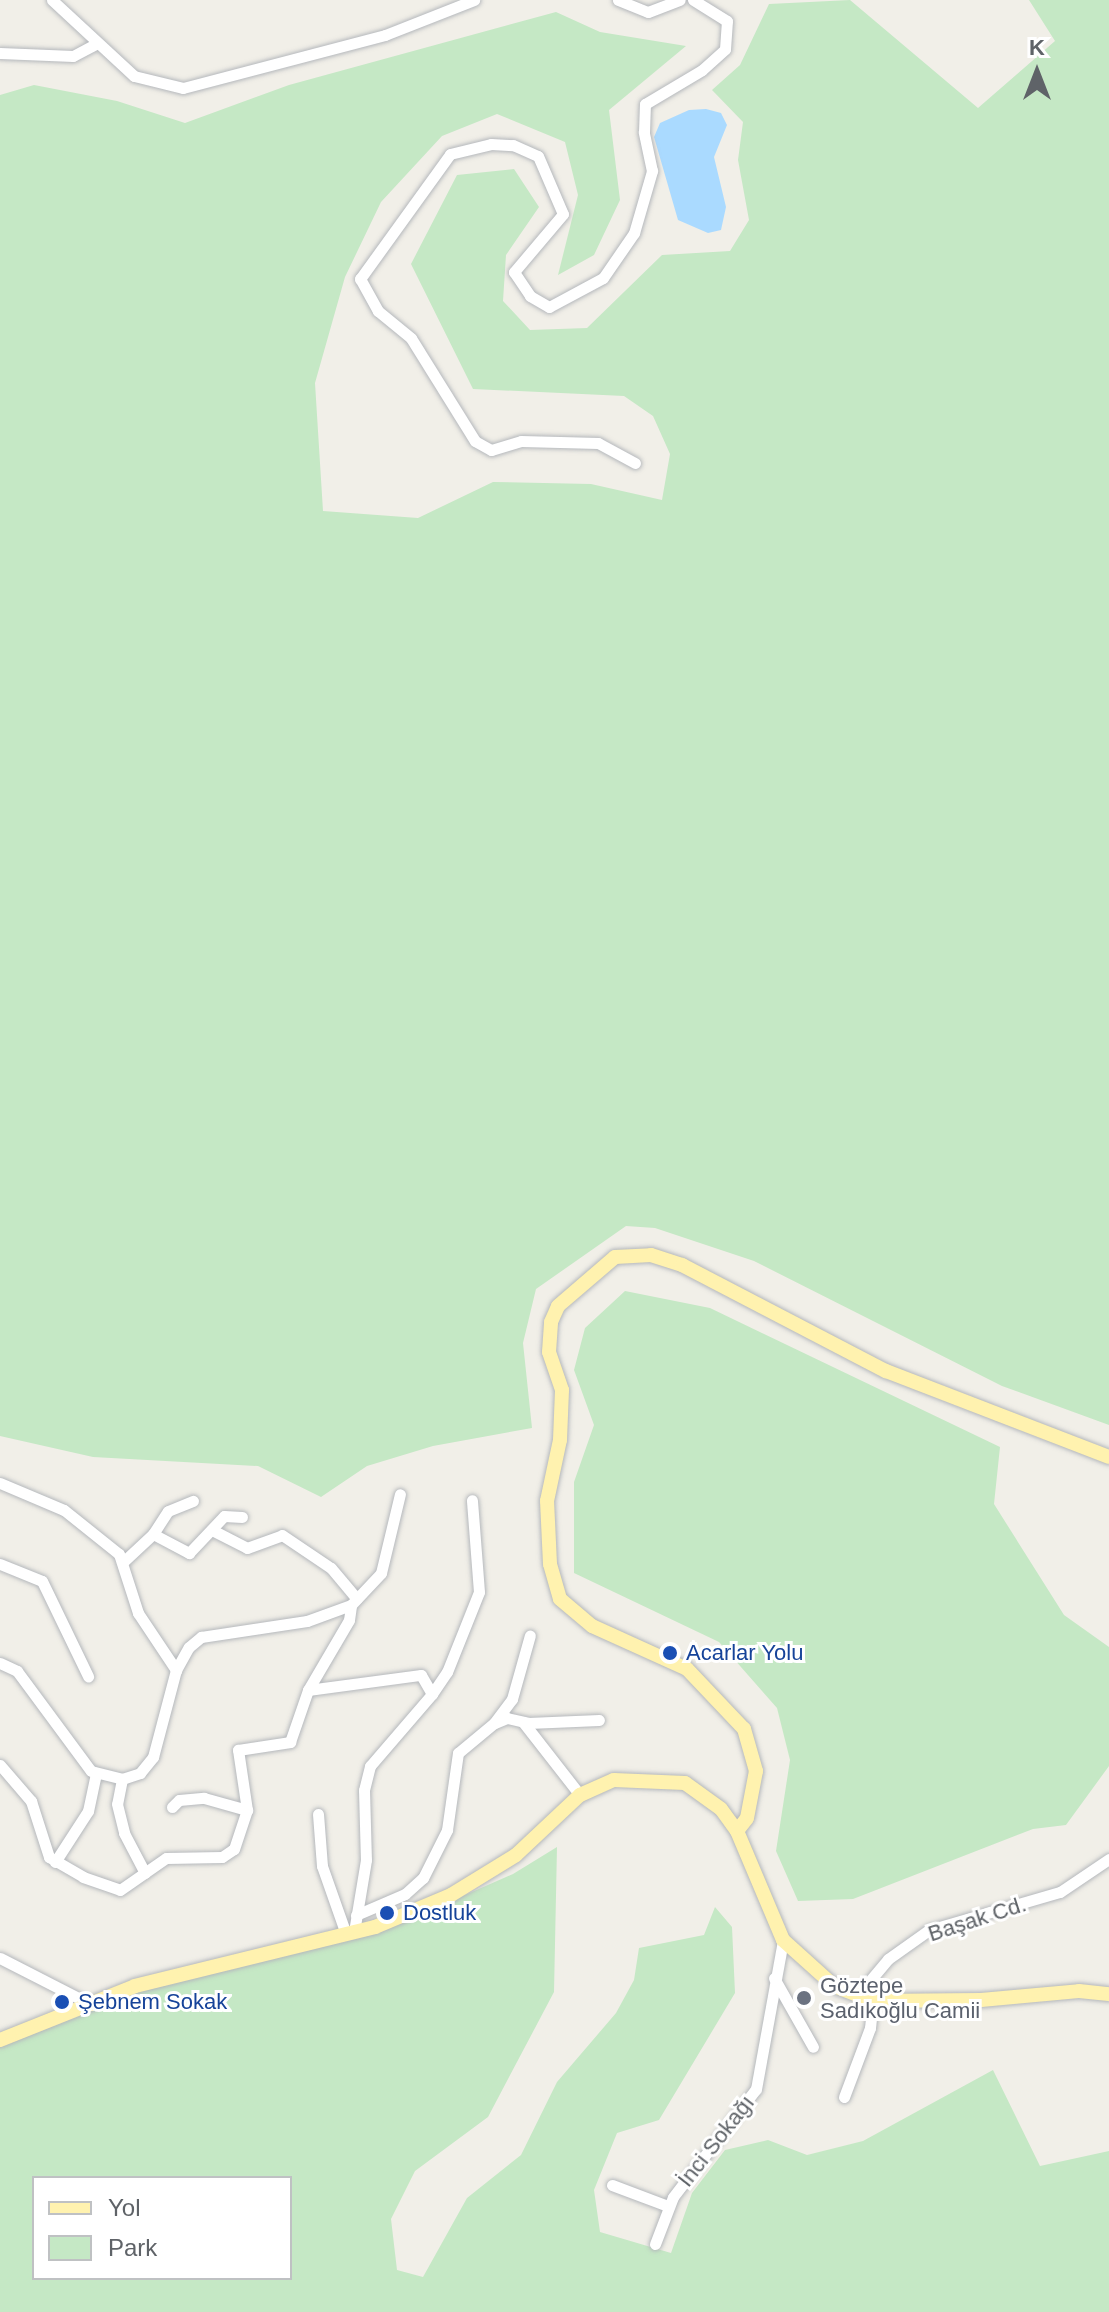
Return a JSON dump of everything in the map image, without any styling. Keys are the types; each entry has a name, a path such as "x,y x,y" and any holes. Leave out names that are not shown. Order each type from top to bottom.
{"main road":[{"path":"737,1831 747,1818 756,1771 744,1729 687,1669 592,1626 560,1599 550,1564 547,1501 560,1440 562,1390 549,1352 558,1306 615,1257 651,1255 682,1265 886,1371 1109,1457"},
{"path":"0,2040 135,1986 350,1933 451,1895 516,1855 580,1795 614,1780 685,1783 721,1809 737,1831 783,1940 809,1968 857,1996 873,2001 981,2000 1079,1991 1109,1994"}],"street":[{"path":"52,0 97,43 144,81 183,88 292,56 363,42 474,0"},
{"path":"620,1 648,12 680,0"},
{"path":"635,463 598,443 521,441 491,450 475,441 411,338 378,311 360,279 450,154 491,144 513,145 538,156 563,214 514,272 530,296 549,307 603,278 634,233 652,171 644,132 645,104 702,70 725,49 727,21 693,0"},
{"path":"0,53 73,56 97,43"},
{"path":"0,1483 64,1510 123,1562 138,1613 176,1670"},
{"path":"0,1663 17,1671 59,1733 96,1773 122,1779 140,1773 153,1757 176,1670 201,1637 307,1621 354,1602 381,1573 400,1494"},
{"path":"350,1933 366,1860 364,1790 370,1766 378,1751 432,1694 447,1672 479,1592 472,1500"},
{"path":"123,1562 153,1534 168,1511 193,1501"},
{"path":"153,1534 165,1537 184,1553 214,1531 224,1516 242,1517"},
{"path":"0,1765 31,1801 55,1862 120,1890 166,1858 222,1857 234,1849 247,1810 238,1750 290,1742 308,1690 349,1620 354,1602 331,1568 282,1535 247,1548 214,1531"},
{"path":"0,1564 42,1581 88,1676"},
{"path":"356,1915 405,1894 423,1878 447,1830 458,1753 494,1723 512,1699 530,1635"},
{"path":"308,1690 421,1675 432,1694"},
{"path":"494,1723 507,1718 523,1722 599,1720"},
{"path":"523,1722 580,1795"},
{"path":"55,1862 88,1811 96,1773"},
{"path":"122,1779 117,1804 145,1873"},
{"path":"172,1807 179,1800 204,1798 247,1810"},
{"path":"318,1814 322,1866 350,1933"},
{"name":"Başak Cd.","path":"857,1996 888,1959 929,1930 1060,1892 1109,1859"},
{"name":"İnci Sokağı","path":"655,2244 668,2206 756,2089 773,1978 783,1940"},
{"path":"0,1958 92,2005"},
{"path":"773,1978 813,2047"},
{"path":"844,2097 870,2028 873,2001"},
{"path":"612,2185 668,2206"}],"green space":[{"path":"850,0 978,108 1055,41 1029,0 1109,0 1109,1425 1002,1386 754,1261 655,1228 626,1226 536,1289 523,1343 532,1428 433,1446 367,1466 321,1497 258,1466 93,1457 0,1436 0,95 34,85 117,101 185,123 289,85 556,12 600,32 686,46 609,110 620,200 594,255 558,275 578,195 565,142 497,114 442,136 381,202 345,277 315,383 323,511 418,518 493,482 591,484 662,500 670,454 653,416 624,396 473,389 411,264 457,175 514,169 539,207 506,255 503,301 530,330 587,328 662,255 730,251 749,220 738,160 743,122 712,90 740,65 769,4"},
{"path":"625,1291 710,1308 1000,1447 994,1504 1064,1615 1109,1647 1109,1766 1066,1825 1033,1829 853,1899 798,1901 776,1851 790,1760 777,1708 719,1642 574,1573 574,1482 594,1425 574,1370 585,1328"},
{"path":"557,1847 554,1992 488,2117 415,2171 391,2219 397,2270 423,2277 467,2198 521,2155 557,2082 616,2013 634,1980 639,1948 704,1935 715,1907 732,1927 735,1993 659,2120 617,2133 594,2190 600,2232 671,2253 692,2193 725,2150 768,2140 807,2155 863,2141 993,2070 1040,2166 1109,2151 1109,2312 0,2312 0,2043 141,1989 422,1914 513,1874"}],"water":[{"path":"706,109 721,113 727,125 714,157 726,207 721,230 708,233 678,220 654,137 660,123 689,110"}],"place":[{"name":"Acarlar Yolu","path":"670,1653"},
{"name":"Dostluk","path":"387,1913"},
{"name":"Göztepe Sadıkoğlu Camii","path":"804,1998"},
{"name":"Şebnem Sokak","path":"62,2002"}]}
